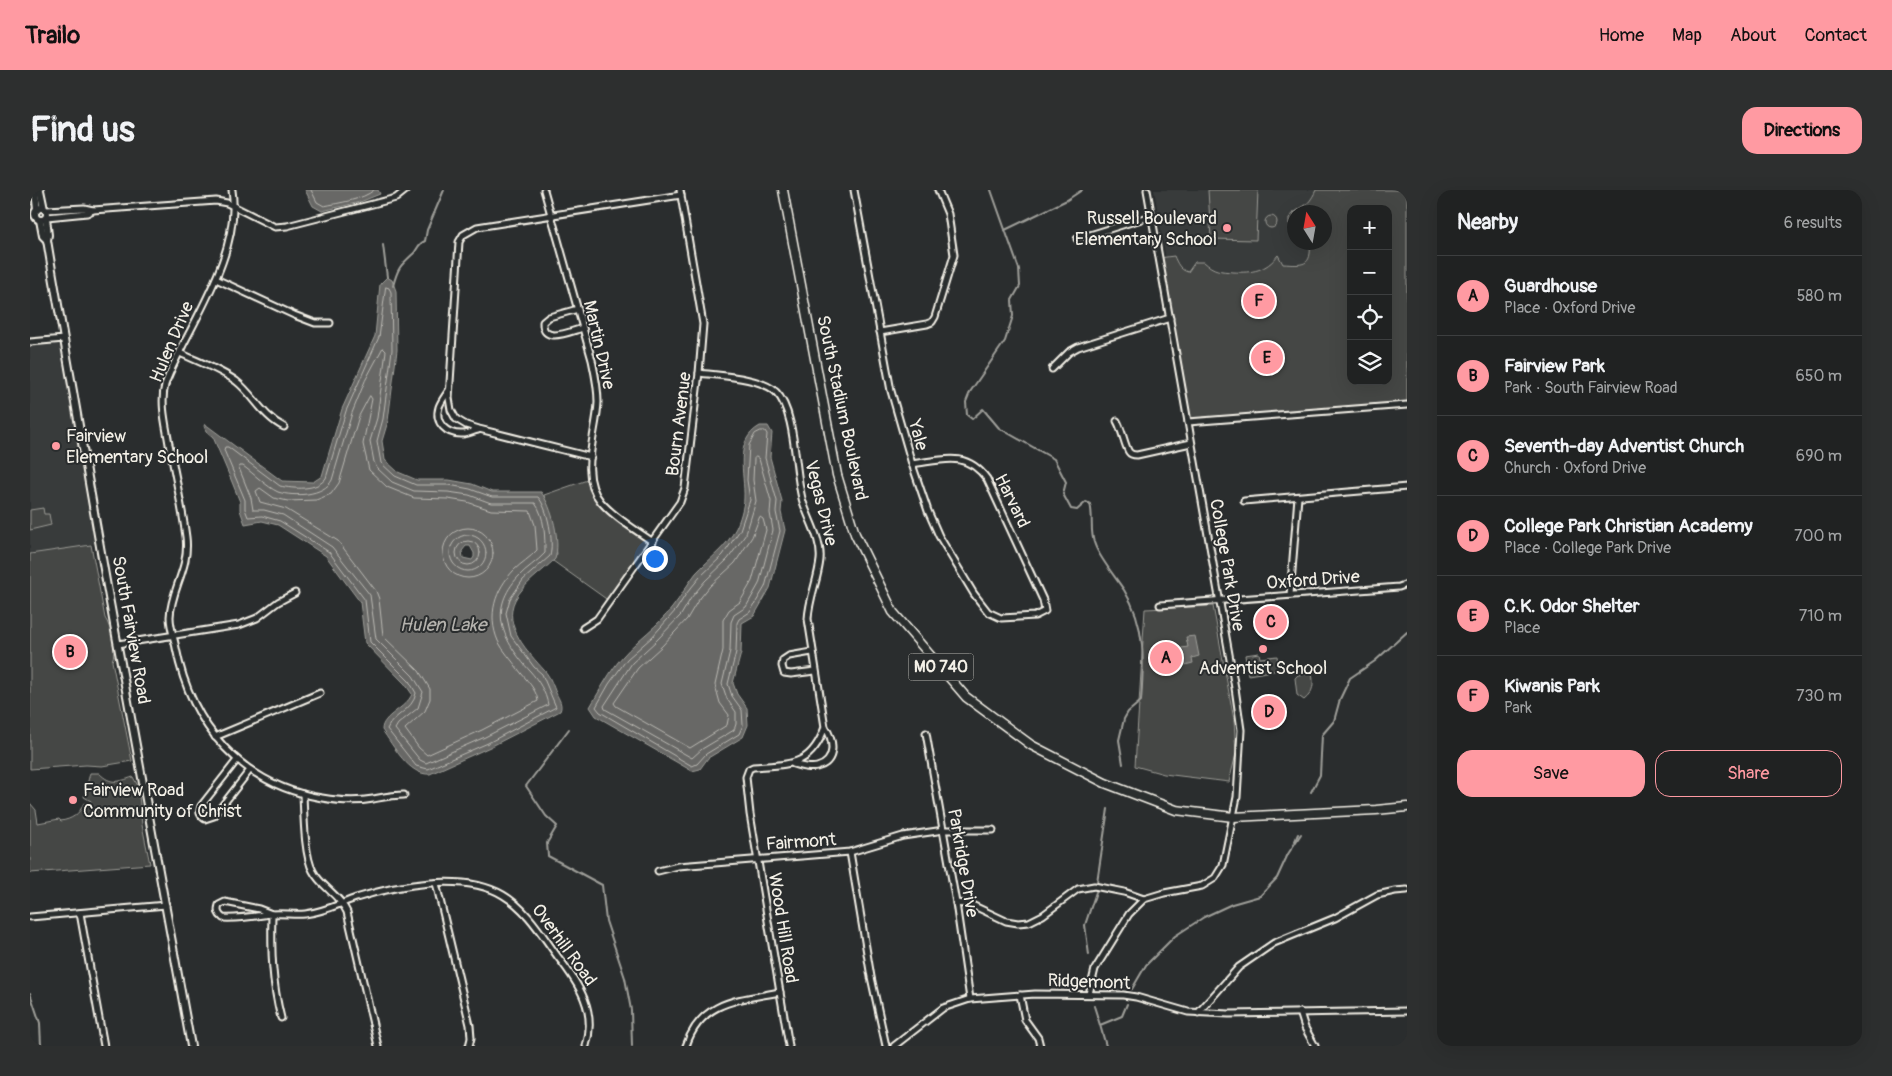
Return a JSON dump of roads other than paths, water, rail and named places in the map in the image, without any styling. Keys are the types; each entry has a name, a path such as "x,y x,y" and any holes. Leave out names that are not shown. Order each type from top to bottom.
{"main road":[{"name":"South Stadium Boulevard","path":"784,190 837,475 855,534 893,612 966,698 1031,745 1105,783 1176,810 1233,817 1407,807"}],"street":[{"name":"South Fairview Road","path":"34,190 43,236 46,240 191,1046"},
{"path":"40,190 39,214 84,208 93,210 216,201 233,206 275,227 287,226 396,198 406,190"},
{"name":"Hulen Drive","path":"232,190 233,206 224,258 216,279 165,386 164,404 186,538 186,561 171,607 170,619 179,665 199,715 215,737 237,760 250,770 275,784 303,794 324,798 357,801 390,795 404,795"},
{"name":"Martin Drive","path":"544,190 578,309 597,387 598,403 590,478 594,491 609,510 653,542"},
{"name":"Yale","path":"854,190 891,391 912,464 928,511 939,536 974,594 988,612 1001,618 1035,616 1045,611"},
{"path":"880,332 927,324 932,322 935,317 954,255 948,214 938,190"},
{"name":"College Park Drive","path":"1089,994 1095,969 1128,914 1144,899 1202,886 1215,878 1223,865 1236,797 1241,730 1147,190"},
{"path":"591,457 479,429 466,425 456,418 452,410 449,387 459,242 463,235 477,227 681,192"},
{"name":"Bourn Avenue","path":"583,628 597,619 680,502 685,488 703,324 681,192"},
{"path":"1077,239 1151,216"},
{"path":"216,279 315,324 330,323"},
{"path":"578,309 549,317 543,322 543,328 546,333 554,335 583,328"},
{"path":"1052,369 1069,352 1078,347 1170,318"},
{"path":"30,342 64,339"},
{"path":"180,353 236,382 246,390 271,421 284,427"},
{"name":"Vegas Drive","path":"699,373 764,384 776,392 788,416 802,500 818,543 820,559 808,605 808,619 815,671 826,727 833,743 829,759 817,767 793,764"},
{"path":"449,387 439,405 437,414 439,423 445,429 455,433 464,434 479,429"},
{"path":"1188,422 1407,405"},
{"path":"1117,420 1129,452 1132,454 1137,455 1191,443"},
{"name":"Harvard","path":"912,464 958,458 966,460 982,471 1044,600 1045,611"},
{"path":"1244,501 1407,487"},
{"path":"1290,595 1298,497"},
{"name":"Oxford Drive","path":"1160,605 1399,587 1407,584"},
{"path":"118,644 238,625 257,618 278,602 295,593"},
{"path":"812,652 789,656 782,660 782,666 784,673 815,671"},
{"path":"215,737 320,693"},
{"path":"793,764 807,756 820,741 826,727"},
{"name":"Parkridge Drive","path":"926,732 944,830 970,999"},
{"path":"237,760 201,806 200,816 205,819 214,816 250,770"},
{"name":"Wood Hill Road","path":"789,1046 750,814 746,777 749,769 793,764"},
{"path":"303,794 310,865 313,872 343,902 347,912 378,1046"},
{"name":"Fairmont","path":"658,871 678,866 850,852 903,836 944,830 993,830"},
{"path":"850,852 871,977 886,1046"},
{"name":"Overhill Road","path":"272,914 259,909 225,902 219,905 218,910 222,918 257,917 272,914 306,914 324,910 382,890 436,883 462,882 485,887 503,895 523,910 578,982 589,1012 590,1028 586,1046"},
{"path":"436,883 470,1025 471,1038 469,1046"},
{"path":"956,903 972,905 1006,920 1018,923 1029,922 1042,915 1078,889 1094,886 1124,892 1144,899"},
{"path":"1198,1013 1240,968 1274,943 1334,918 1377,895 1407,890"},
{"path":"30,917 166,905"},
{"path":"80,913 104,1046"},
{"path":"272,914 272,972 281,1018"},
{"path":"686,1046 696,1025 716,1007 730,1001 780,992"},
{"name":"Ridgemont","path":"894,1046 943,1008 970,999 1089,994 1136,997 1188,1012 1198,1013 1407,1011"},
{"path":"1020,996 1025,1020 1038,1038 1040,1046"},
{"path":"1300,1012 1304,1028 1316,1046"}],"water":[{"path":"305,190 378,190 380,194 360,202 322,211 313,206"},
{"name":"Hulen Lake","path":"387,277 392,280 396,291 397,350 388,421 382,441 385,460 398,472 417,480 449,480 472,484 492,492 541,492 552,515 557,543 555,559 528,583 515,600 512,620 519,638 531,656 550,678 560,702 560,711 490,747 430,774 422,773 408,765 382,730 386,720 405,704 412,694 405,684 365,643 360,602 326,556 278,525 262,521 245,524 240,510 240,502 232,482 213,437 206,431 204,426 205,424 282,481 313,482 322,476 342,409 375,336 380,284","holes":["466,546 470,546 474,553 472,560 463,558 462,551"]},
{"path":"760,426 768,426 772,433 770,457 782,501 781,512 785,530 770,588 754,616 742,623 741,653 733,683 737,694 747,708 748,725 743,737 708,758 700,769 692,771 596,716 590,707 609,674 623,656 666,615 696,573 723,547 732,535 743,509 743,449 746,440"},
{"path":"1195,636 1199,656 1192,658 1193,663 1185,665 1184,659 1177,660 1175,649 1188,647 1186,637"}],"waterway":[{"path":"393,286 400,267 419,245 425,241 427,230 444,190"},
{"path":"991,190 1019,269 1020,286 1012,300 1013,316 1005,341 970,392 966,402 967,415 972,419 983,409 999,428 1054,459 1066,482 1063,494 1071,509 1077,510 1086,502 1090,504 1093,540 1100,555 1131,603 1140,630 1142,644 1141,701 1128,712 1124,719 1119,740 1123,764"},
{"path":"1005,230 1067,200 1082,190"},
{"path":"383,245 387,277"},
{"path":"1311,792 1320,775 1322,735 1334,721 1340,699 1350,678 1375,661 1407,632"},
{"path":"569,729 526,786 546,816 557,826 547,843 548,856 602,885 606,921 625,978 631,1010 632,1046"},
{"path":"1097,882 1108,809"},
{"path":"1295,841 1298,834"},
{"path":"1132,989 1146,965 1175,936 1204,917 1232,904 1260,896 1277,878 1288,854 1301,834"},
{"path":"1089,955 1085,925 1096,892"},
{"path":"30,993 40,1023 41,1046"},
{"path":"1106,1046 1100,1025 1122,1016 1127,1004"},
{"path":"1094,1006 1100,1025"}],"place":[{"name":"Russell Boulevard Elementary School","path":"1227,228"},
{"name":"Kiwanis Park","path":"1259,301"},
{"name":"C.K. Odor Shelter","path":"1267,358"},
{"name":"Fairview Elementary School","path":"56,446"},
{"name":"Seventh-day Adventist Church","path":"1271,622"},
{"name":"Adventist School","path":"1263,649"},
{"name":"Fairview Park","path":"70,652"},
{"name":"Guardhouse","path":"1166,658"},
{"name":"College Park Christian Academy","path":"1269,712"},
{"name":"Fairview Road Community of Christ","path":"73,800"}]}
